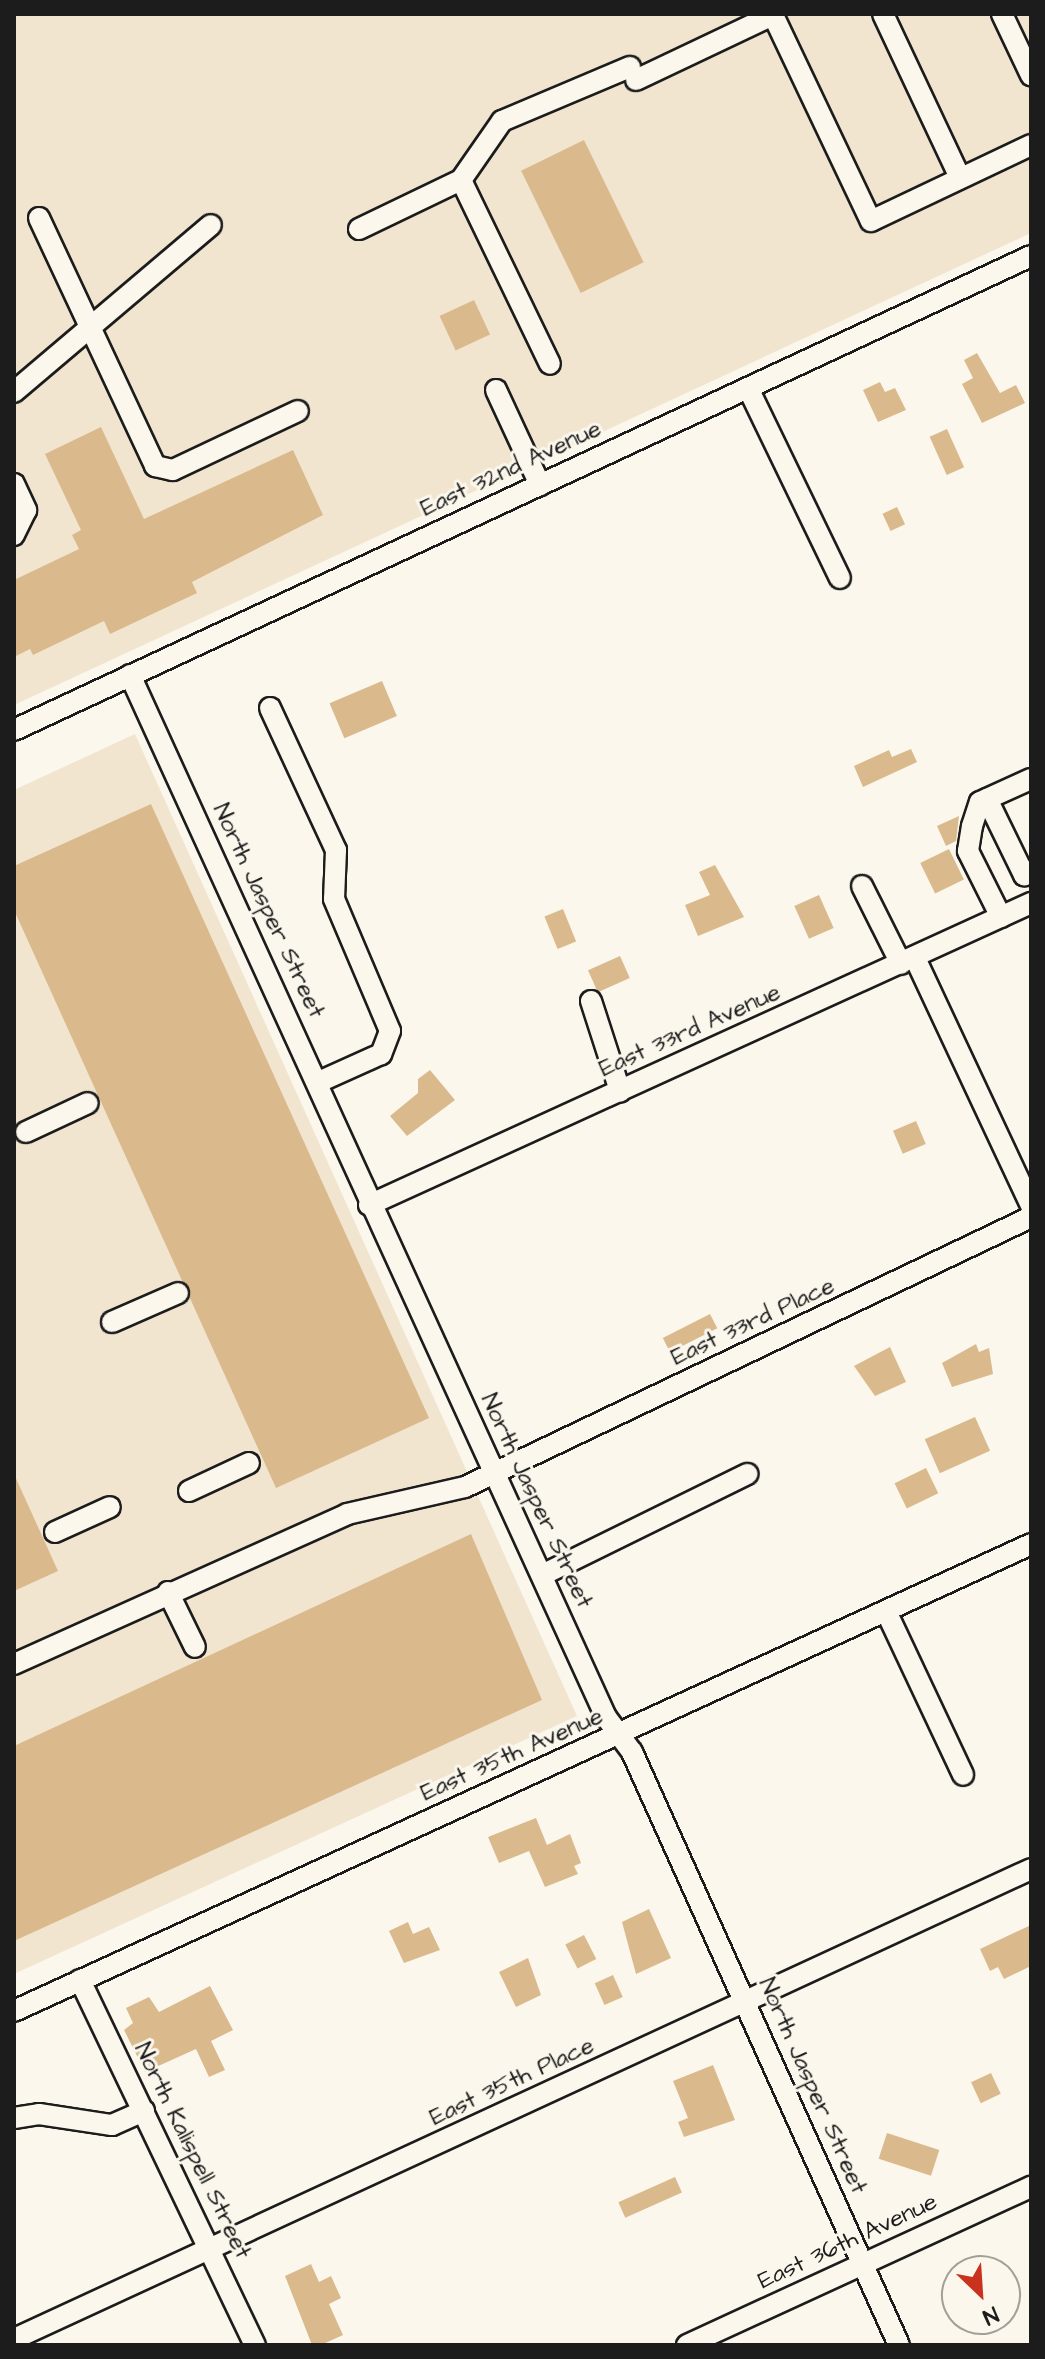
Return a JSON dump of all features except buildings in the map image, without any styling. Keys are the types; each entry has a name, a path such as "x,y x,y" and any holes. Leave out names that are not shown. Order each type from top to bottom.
{"street":[{"path":"359,229 461,180 502,121 633,74 773,14 871,221 1031,145"},
{"path":"883,14 960,178"},
{"path":"1002,14 1031,75"},
{"path":"461,180 550,364"},
{"path":"39,218 147,458 163,469 298,411"},
{"path":"14,392 211,225"},
{"name":"East 32nd Avenue","path":"14,730 1031,256"},
{"path":"748,388 840,578"},
{"path":"496,390 540,485"},
{"path":"14,484 26,510 14,535"},
{"name":"North Jasper Street","path":"130,675 319,1082 369,1205 606,1717 620,1735 747,2002 899,2345"},
{"path":"270,708 336,850 334,899 390,1031 381,1054 319,1082"},
{"path":"1001,917 968,851 980,802 1031,779"},
{"path":"987,799 1024,875 1031,871"},
{"path":"862,886 908,961 1031,1206"},
{"name":"East 33rd Avenue","path":"369,1205 1031,903"},
{"path":"591,1001 620,1091"},
{"path":"26,1132 88,1103"},
{"name":"East 33rd Place","path":"14,1664 347,1514 465,1487 1031,1217"},
{"path":"112,1322 178,1293"},
{"path":"189,1491 249,1463"},
{"path":"542,1575 747,1474"},
{"path":"55,1532 110,1507"},
{"name":"East 35th Avenue","path":"14,2011 1031,1544"},
{"path":"168,1592 195,1647"},
{"path":"886,1611 963,1775"},
{"name":"East 35th Place","path":"14,2339 1031,1869"},
{"name":"North Kalispell Street","path":"80,1980 255,2345"},
{"path":"14,2118 39,2114 112,2125 144,2111"},
{"name":"East 36th Avenue","path":"687,2345 1031,2187"}],"shaded area":[{"path":"14,14 1031,14 1031,233 14,705"},
{"path":"135,734 577,1716 14,1974 14,790"}]}
